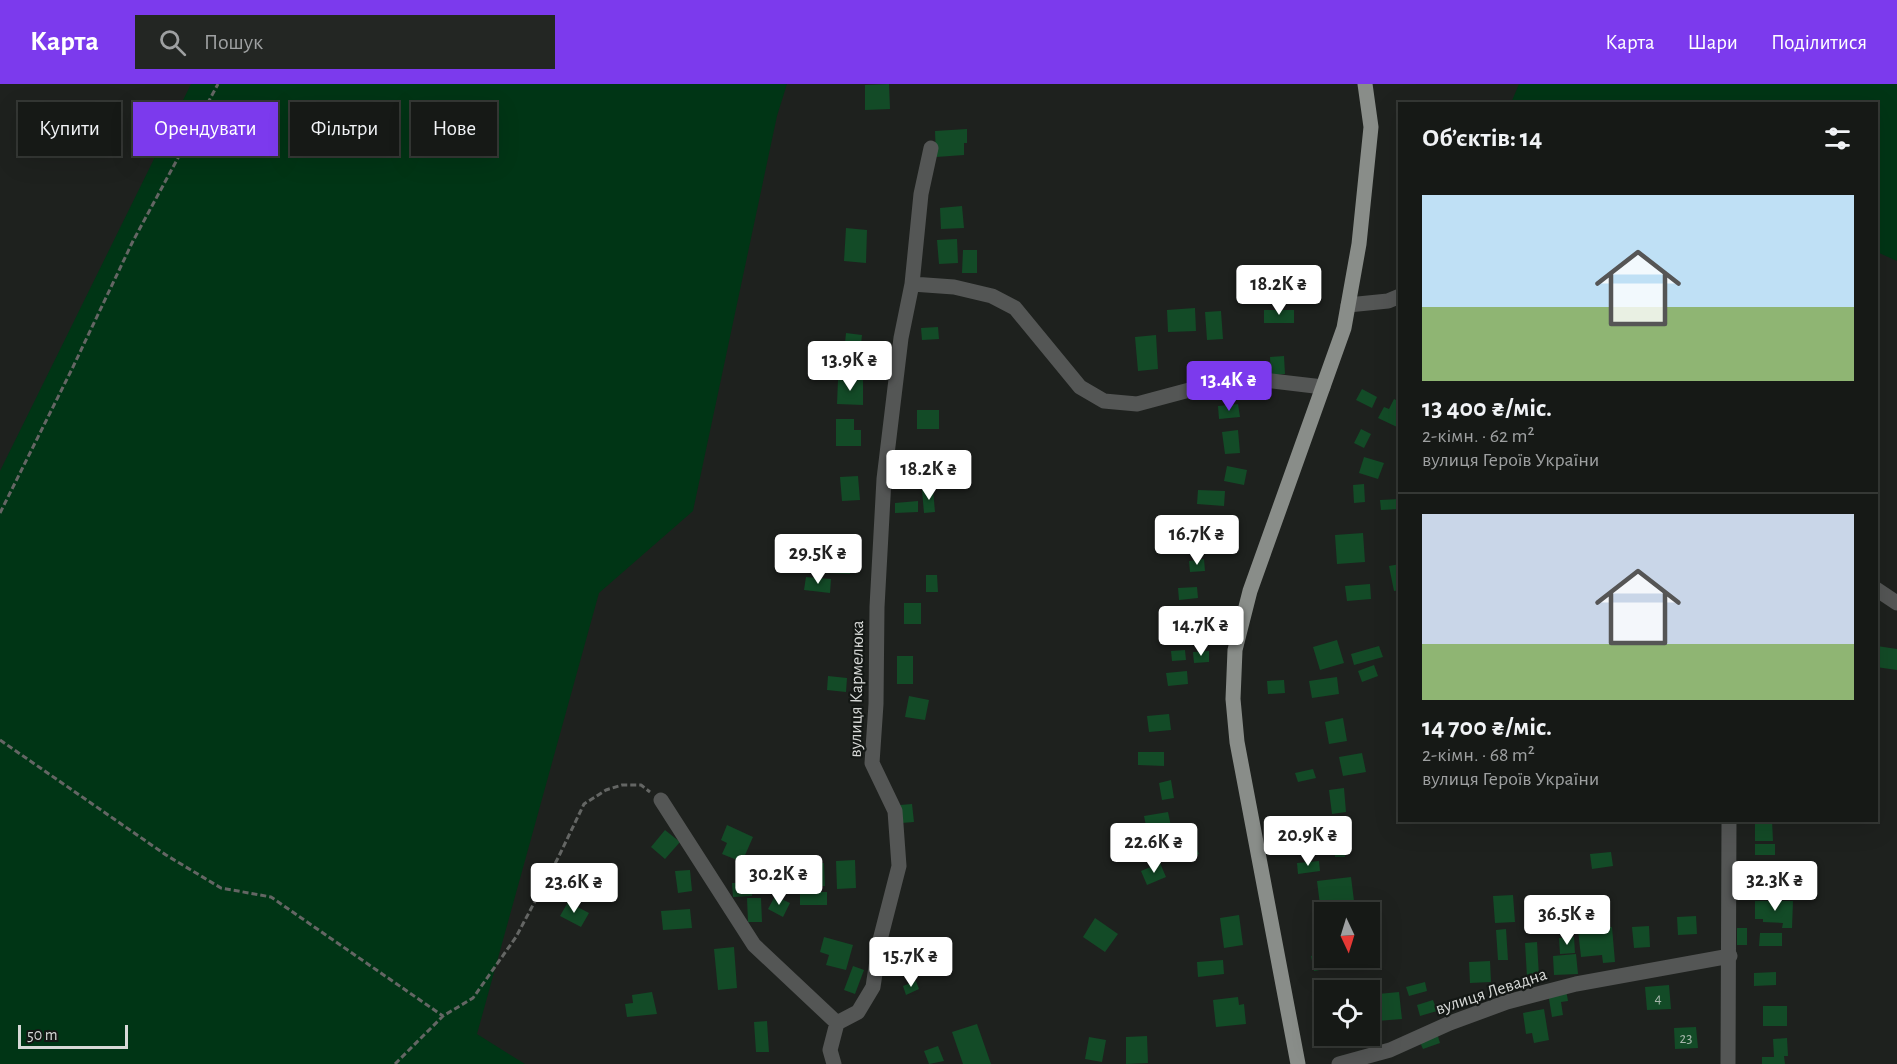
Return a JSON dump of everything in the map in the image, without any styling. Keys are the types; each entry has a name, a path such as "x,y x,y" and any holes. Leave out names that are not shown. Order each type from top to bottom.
{"main road":[{"path":"1298,1064 1237,742 1233,699 1235,650 1250,591 1344,328 1359,244 1371,127 1365,84"}],"street":[{"name":"вулиця Кармелюка","path":"837,1023 858,1012 873,987 880,940 899,866 895,811 872,763 876,704 877,607 884,479 901,338 912,284 921,194 931,148"},
{"path":"912,284 954,287 992,296 1015,308 1080,387 1104,401 1137,404 1238,377 1323,387"},
{"path":"1348,305 1388,301 1398,297"},
{"path":"1878,590 1897,603"},
{"path":"661,800 754,945 837,1023 830,1050 834,1064"},
{"path":"1728,1064 1729,822"},
{"name":"вулиця Левадна","path":"1339,1064 1389,1050 1450,1023 1507,1002 1576,984 1730,956"}],"path":[{"path":"0,513 133,241 219,84"},
{"path":"0,740 166,855 221,888 271,897 443,1016"},
{"path":"395,1064 443,1016 473,998 516,937 584,804 606,790 622,785 641,785 661,800"}],"green space":[{"path":"191,84 787,84 777,116 693,511 599,593 477,1034 525,1064 0,1064 0,471 155,156 278,156 278,102 182,102"},
{"path":"1519,84 1897,84 1897,261 1878,252 1878,102 1511,102"}],"building":[{"path":"889,84 890,109 865,110 865,85"},
{"path":"967,129 964,155 936,157 935,131"},
{"path":"962,206 964,228 941,229 940,208"},
{"path":"846,228 867,230 866,263 844,261"},
{"path":"957,239 958,263 939,264 937,240"},
{"path":"963,250 977,250 977,273 962,273"},
{"path":"1195,308 1196,331 1168,332 1167,310"},
{"path":"1264,310 1294,310 1294,323 1264,323"},
{"path":"1221,311 1223,339 1207,340 1205,312"},
{"path":"938,327 939,339 922,340 921,328"},
{"path":"846,333 862,335 859,364 843,363"},
{"path":"1156,335 1158,369 1138,371 1135,337"},
{"path":"1284,356 1285,374 1271,375 1270,357"},
{"path":"838,380 863,380 863,405 837,404"},
{"path":"1362,389 1377,397 1372,408 1356,400"},
{"path":"1394,399 1398,401 1397,427 1378,418 1384,407 1389,409"},
{"path":"1238,404 1240,417 1219,419 1218,406"},
{"path":"917,410 939,410 939,429 917,429"},
{"path":"836,419 854,419 854,430 861,430 861,446 836,446"},
{"path":"1361,429 1371,434 1364,448 1354,443"},
{"path":"1238,430 1240,453 1225,454 1222,432"},
{"path":"1364,457 1384,463 1378,479 1359,473"},
{"path":"1227,466 1247,470 1244,485 1224,481"},
{"path":"929,472 929,485 905,486 904,474"},
{"path":"858,476 860,500 842,501 840,477"},
{"path":"1364,484 1365,502 1354,503 1353,485"},
{"path":"933,489 935,512 924,513 922,490"},
{"path":"1198,490 1225,491 1224,506 1197,504"},
{"path":"1398,499 1398,509 1381,510 1380,500"},
{"path":"918,501 918,512 895,513 895,503"},
{"path":"1219,523 1220,536 1194,538 1193,525"},
{"path":"1363,533 1365,562 1337,564 1335,535"},
{"path":"829,546 851,547 850,574 829,573 829,568 821,567 821,553 829,553"},
{"path":"1204,559 1205,571 1190,572 1189,561"},
{"path":"1398,564 1398,590 1394,591 1389,566"},
{"path":"926,575 937,575 938,592 926,592"},
{"path":"806,577 831,579 830,593 804,590"},
{"path":"1370,584 1371,599 1347,601 1345,586"},
{"path":"1197,587 1198,598 1179,600 1178,588"},
{"path":"904,603 921,603 921,624 904,624"},
{"path":"1186,632 1187,641 1169,642 1168,633"},
{"path":"1337,640 1344,663 1320,670 1313,647"},
{"path":"1379,646 1383,657 1354,665 1351,654"},
{"path":"1878,646 1897,649 1897,670 1878,667"},
{"path":"1185,650 1186,660 1172,661 1171,651"},
{"path":"1209,651 1209,662 1194,663 1193,652"},
{"path":"897,656 913,656 913,684 897,684"},
{"path":"1374,665 1378,676 1362,682 1358,671"},
{"path":"1187,671 1188,684 1168,686 1166,673"},
{"path":"828,676 847,678 846,692 827,690"},
{"path":"1337,677 1339,694 1312,698 1309,681"},
{"path":"1284,680 1285,693 1268,694 1267,681"},
{"path":"909,696 929,700 925,720 905,717"},
{"path":"1169,714 1171,730 1149,732 1147,716"},
{"path":"1343,718 1347,741 1329,744 1325,722"},
{"path":"1138,752 1164,752 1164,766 1138,765"},
{"path":"1362,753 1366,772 1343,776 1339,757"},
{"path":"1313,769 1316,778 1298,782 1295,773"},
{"path":"1171,780 1174,798 1162,800 1159,783"},
{"path":"1344,788 1346,812 1332,814 1329,790"},
{"path":"912,804 914,822 901,823 900,805"},
{"path":"1168,812 1172,831 1148,836 1144,816"},
{"path":"1755,822 1772,822 1773,841 1755,841"},
{"path":"727,825 753,837 742,862 722,854 727,843 721,840"},
{"path":"665,830 680,842 665,859 651,847"},
{"path":"1334,839 1344,839 1345,857 1335,857"},
{"path":"1194,843 1199,854 1180,862 1175,850"},
{"path":"1755,844 1775,844 1775,855 1755,855"},
{"path":"1611,852 1613,866 1592,869 1590,854"},
{"path":"855,860 856,888 837,889 836,861"},
{"path":"1319,861 1320,871 1298,874 1297,863"},
{"path":"824,863 825,886 808,887 807,864"},
{"path":"1160,863 1166,877 1147,885 1141,871"},
{"path":"690,870 692,891 678,893 675,871"},
{"path":"1351,877 1354,901 1320,902 1317,881"},
{"path":"732,883 752,883 752,896 733,897"},
{"path":"800,892 827,892 827,905 800,905"},
{"path":"1513,895 1515,922 1495,923 1493,896"},
{"path":"775,896 790,903 783,917 768,909"},
{"path":"747,898 761,898 762,922 748,922"},
{"path":"1755,901 1793,901 1792,928 1782,928 1783,923 1763,922 1763,919 1755,919"},
{"path":"568,902 589,913 581,927 560,916"},
{"path":"690,909 692,928 663,930 661,911"},
{"path":"1239,915 1243,945 1224,948 1220,918"},
{"path":"1696,916 1697,934 1678,935 1677,917"},
{"path":"1095,918 1118,934 1105,952 1083,937"},
{"path":"1649,926 1650,947 1634,948 1632,927"},
{"path":"1612,927 1615,962 1603,963 1602,955 1581,957 1578,930"},
{"path":"1737,928 1747,928 1747,945 1737,945"},
{"path":"1506,929 1508,960 1498,960 1496,930"},
{"path":"1760,933 1782,933 1782,946 1759,946"},
{"path":"824,937 853,945 846,970 826,965 829,955 820,952"},
{"path":"1574,937 1575,953 1560,954 1559,938"},
{"path":"1537,942 1539,976 1527,977 1525,943"},
{"path":"734,947 737,988 718,990 714,949"},
{"path":"1576,954 1578,974 1554,975 1553,956"},
{"path":"1311,956 1314,956 1314,968 1331,968 1314,971"},
{"path":"1223,960 1224,974 1198,977 1197,962"},
{"path":"1490,961 1491,982 1470,983 1469,962"},
{"path":"853,966 864,970 855,994 844,990"},
{"path":"1776,972 1776,985 1754,986 1754,973"},
{"path":"916,981 919,989 906,995 903,986"},
{"path":"1425,982 1427,991 1409,996 1406,987"},
{"path":"1669,985 1671,1009 1647,1010 1645,987"},
{"path":"1566,990 1568,1001 1561,1002 1563,1015 1552,1017 1548,993"},
{"path":"652,992 657,1014 627,1017 625,1004 633,1003 632,995"},
{"path":"1399,992 1402,1019 1380,1021 1380,994"},
{"path":"1238,997 1239,1005 1244,1004 1246,1024 1216,1027 1213,1000"},
{"path":"1433,1000 1437,1011 1420,1016 1417,1005"},
{"path":"1763,1006 1787,1006 1787,1026 1763,1026"},
{"path":"1544,1009 1549,1040 1534,1043 1532,1033 1526,1034 1523,1013"},
{"path":"767,1021 769,1052 756,1052 754,1022"},
{"path":"977,1024 991,1064 963,1064 952,1032"},
{"path":"1696,1027 1698,1048 1675,1049 1674,1028"},
{"path":"1437,1033 1440,1043 1423,1049 1419,1040"},
{"path":"1147,1036 1148,1063 1126,1064 1126,1037"},
{"path":"1089,1037 1106,1040 1102,1062 1085,1059"},
{"path":"1787,1038 1788,1056 1784,1056 1785,1064 1762,1064 1762,1057 1774,1057 1773,1039"},
{"path":"938,1046 944,1061 929,1064 924,1051"}]}
